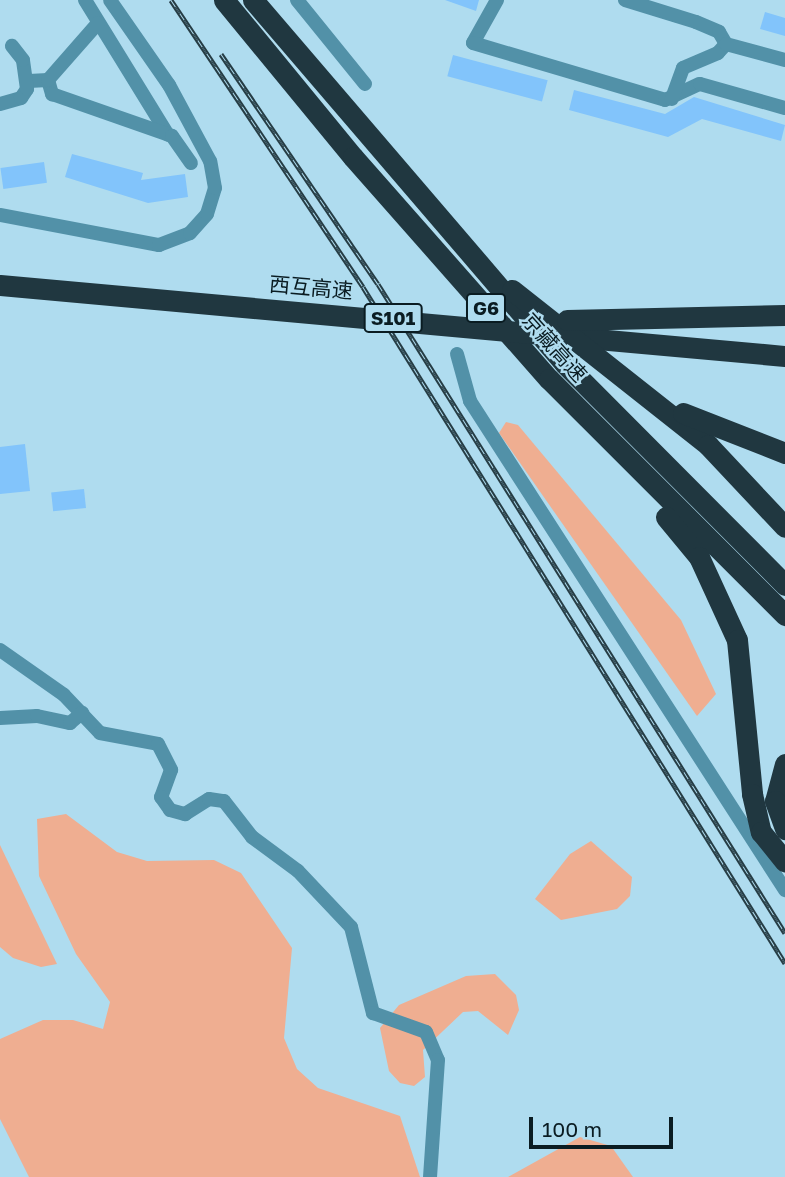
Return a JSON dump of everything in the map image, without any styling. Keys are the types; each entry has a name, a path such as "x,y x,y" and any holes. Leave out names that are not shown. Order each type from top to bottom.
{"highway":[{"name":"京藏高速","path":"224,0 353,157 549,379 776,597 785,615"},
{"name":"京藏高速","path":"253,0 471,258 575,374 780,580"},
{"path":"471,258 708,444 784,525"},
{"name":"西互高速","path":"0,273 567,320"},
{"name":"西互高速","path":"0,285 785,356"},
{"path":"567,320 785,315"},
{"name":"S101","path":"567,320 785,340"},
{"path":"549,379 699,556 737,640 766,808 785,842"},
{"path":"656,402 785,453"},
{"path":"776,597 785,627"},
{"path":"748,712 761,832 785,862"},
{"path":"785,764 775,801 785,829"}],"street":[{"path":"85,0 167,135 191,163"},
{"path":"0,215 159,244 190,233 207,214 215,188 210,161 169,85 110,0"},
{"path":"298,0 365,84"},
{"path":"497,0 473,43 672,99 701,84 785,108"},
{"path":"625,0 719,32 726,44 785,60"},
{"path":"29,80 48,80 98,23"},
{"path":"672,99 683,68 718,54 726,44"},
{"path":"12,46 29,80"},
{"path":"0,104 21,98 29,80"},
{"path":"48,80 52,94 167,135"},
{"path":"457,354 470,401 785,890"},
{"path":"0,650 82,713 100,733 158,744 171,770 161,797 170,810 185,814 209,799 223,802 252,837 298,871 351,927 373,1013 426,1032 438,1060 430,1177"},
{"path":"0,718 37,716 70,723 82,713"}],"shaded area":[{"path":"506,422 518,425 681,620 716,694 697,716 499,433"},
{"path":"66,814 117,852 147,861 214,860 241,873 292,948 284,1038 297,1069 318,1088 400,1116 420,1177 29,1177 0,1119 0,1039 43,1020 73,1020 103,1029 110,1002 76,954 39,876 37,819"},
{"path":"591,841 632,877 630,896 617,909 561,920 535,899 570,854"},
{"path":"0,845 57,964 41,967 13,958 0,947"},
{"path":"495,974 516,995 519,1010 508,1035 478,1011 463,1012 423,1050 425,1077 414,1086 400,1083 389,1071 380,1028 399,1005 466,976"},
{"path":"580,1137 611,1146 633,1177 508,1177"}],"building":[{"path":"445,0 479,0 476,11"},
{"path":"765,12 785,18 785,36 760,29"},
{"path":"453,55 548,80 542,102 447,76"},
{"path":"574,90 665,114 694,97 785,125 781,141 702,119 668,137 569,110"},
{"path":"72,154 143,173 141,180 185,174 188,197 148,203 65,177"},
{"path":"44,162 47,183 3,189 0,168"},
{"path":"25,444 30,491 0,494 0,447"},
{"path":"84,489 86,508 53,511 51,492"}],"railway":[{"path":"171,0 363,287 785,963"},
{"path":"221,54 378,284 785,933"}]}
